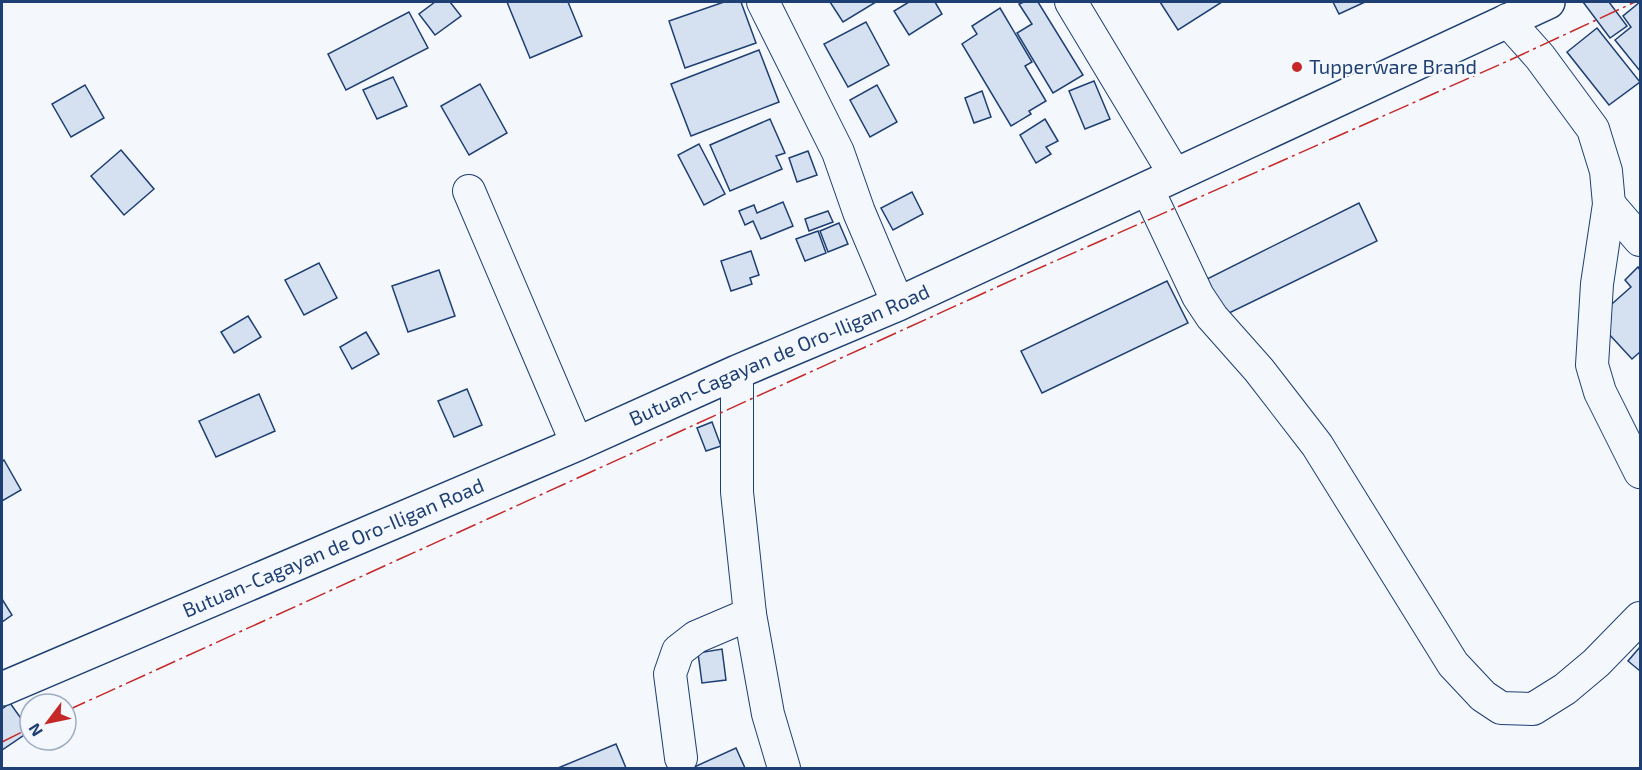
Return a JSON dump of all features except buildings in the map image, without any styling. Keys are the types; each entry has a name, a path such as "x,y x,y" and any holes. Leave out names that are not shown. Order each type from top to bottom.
{"highway":[{"name":"Butuan-Cagayan de Oro-Iligan Road","path":"2,689 577,444 737,372 898,304 1548,2"}],"street":[{"path":"763,2 838,152 859,212 898,304"},
{"path":"1071,2 1161,182 1198,296 1212,317 1258,370 1317,445 1453,664 1483,696 1501,708 1533,709 1565,688 1596,663 1641,618"},
{"path":"1507,20 1540,57 1593,129 1606,171 1609,204 1597,284 1592,366 1600,392 1641,472"},
{"path":"469,191 577,444"},
{"path":"1609,204 1641,240"},
{"path":"737,372 736,492 750,614 768,714 784,768"},
{"path":"681,758 670,674 678,651 696,637 750,614"}],"power":[{"path":"78,706 1019,277 1510,60 1635,2"},
{"path":"2,742 18,734"}],"place":[{"name":"Tupperware Brand","path":"1297,67"}]}
